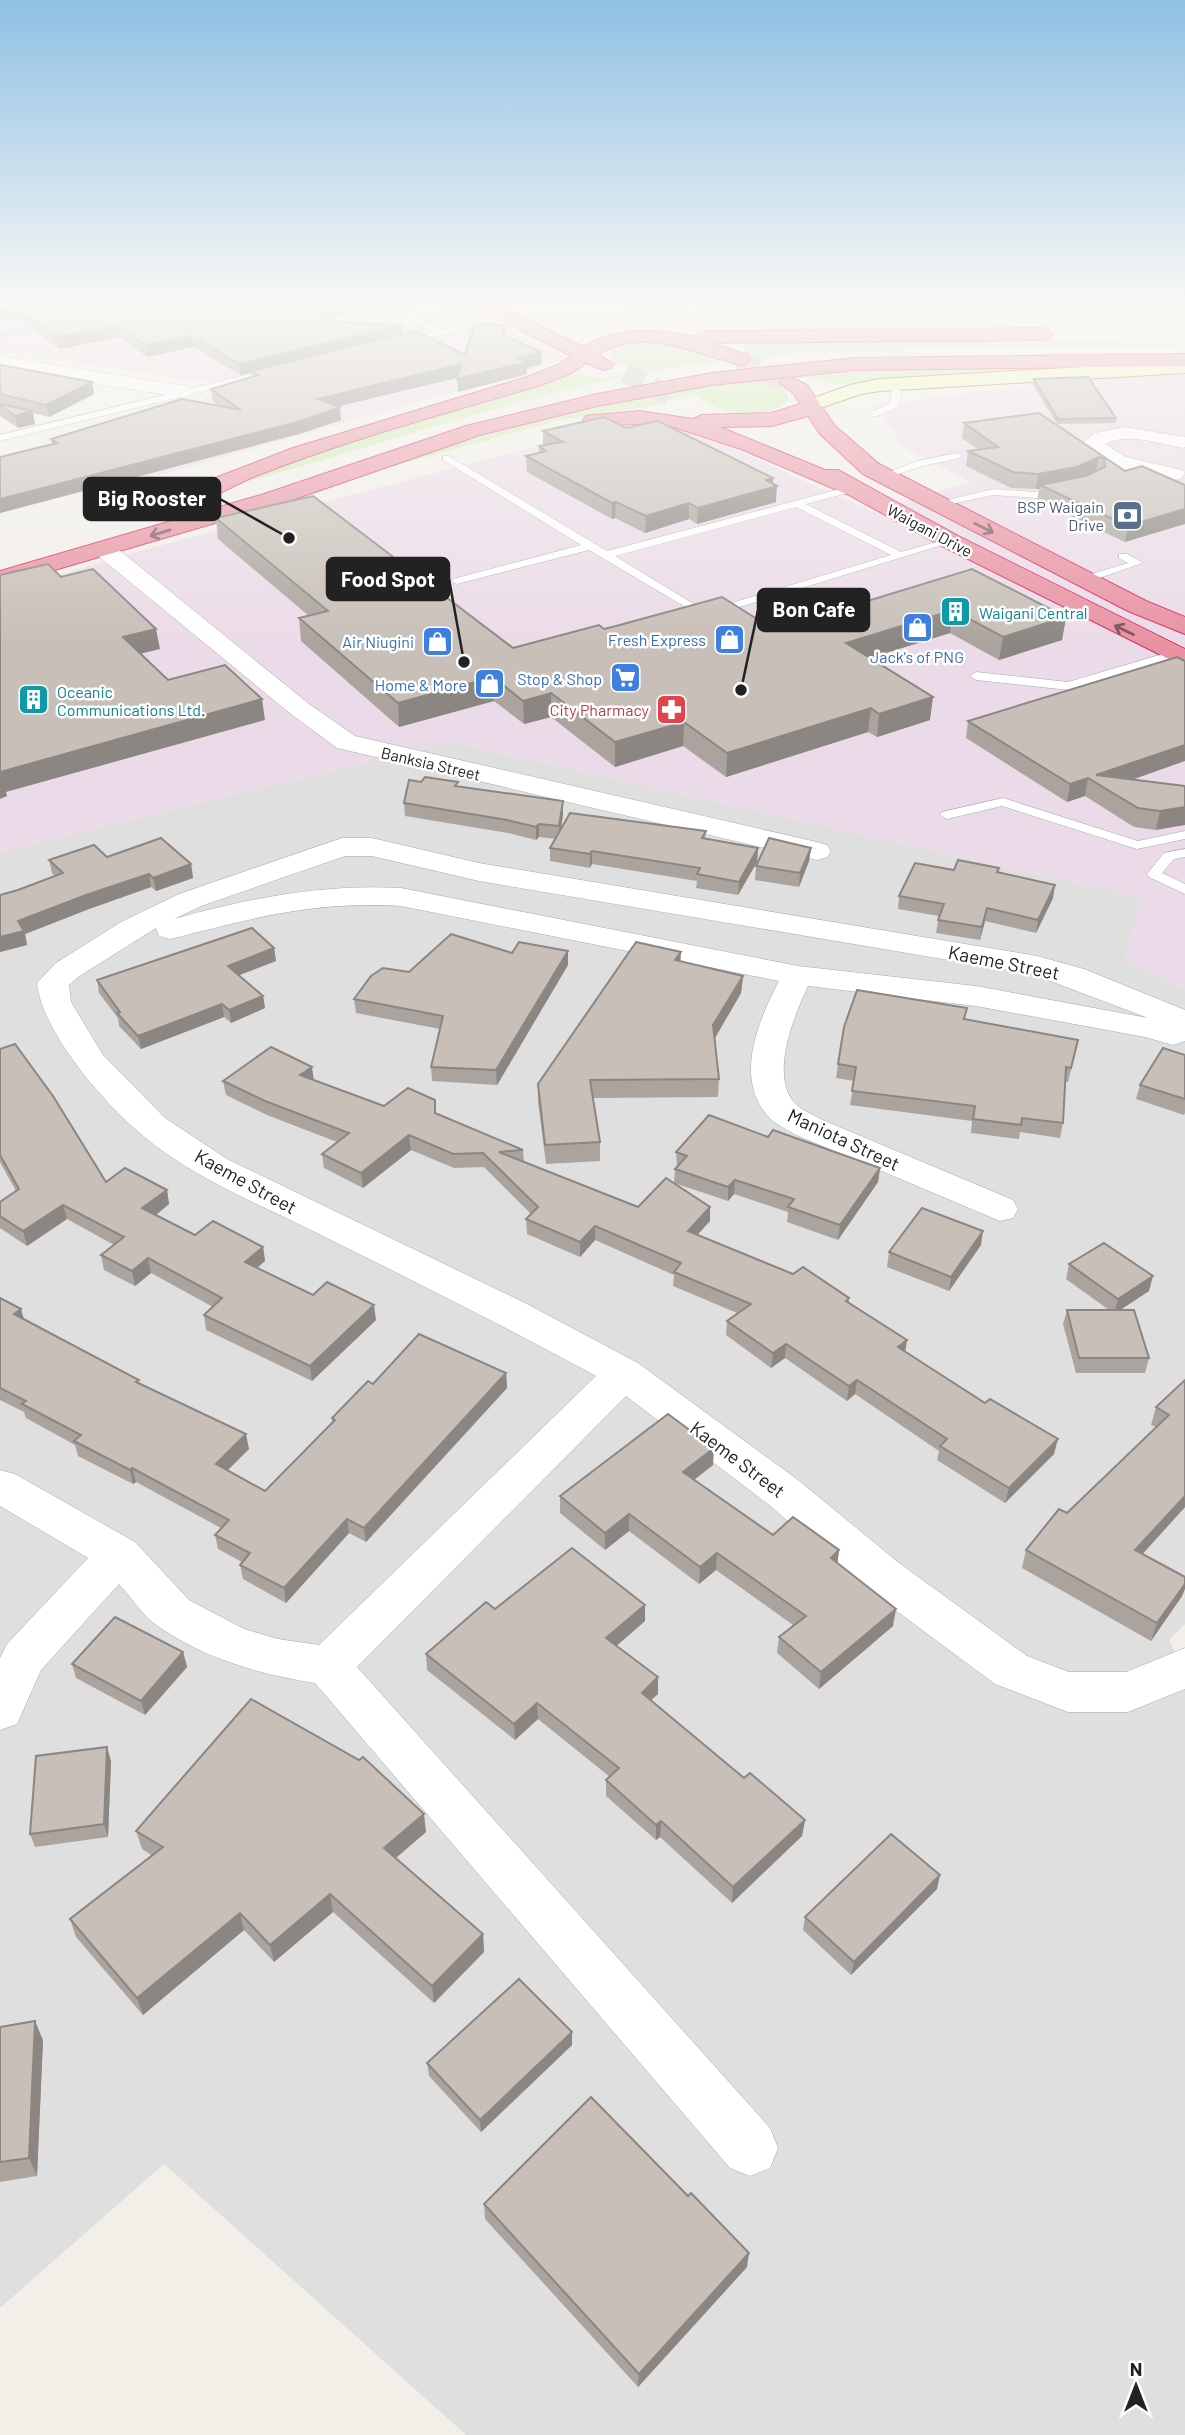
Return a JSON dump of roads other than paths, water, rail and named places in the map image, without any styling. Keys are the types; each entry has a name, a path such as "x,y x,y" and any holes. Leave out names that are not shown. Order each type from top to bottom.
{"highway":[{"path":"165,508 208,487 263,466 417,418"},
{"path":"140,515 296,473 478,418"},
{"path":"0,579 272,499 473,430 524,418"},
{"path":"272,499 446,458 578,421 646,418 682,422 789,418"},
{"name":"Waigani Drive","path":"716,418 771,434 851,489 1179,657"},
{"name":"Waigani Drive","path":"820,418 827,430 854,457 884,476 1185,626"},
{"path":"682,422 716,433 851,489"}],"street":[{"path":"1180,476 1118,461 1099,452 1093,443 1102,435 1128,434 1184,442"},
{"path":"1180,476 1158,460 1184,442"},
{"name":"Banksia Street","path":"105,550 300,709 346,742 817,852"},
{"name":"Kaeme Street","path":"1185,1021 1095,984 1037,965 480,873 372,847 342,847 324,852 214,891 132,928 66,970 53,983 55,1002 90,1061 153,1125 214,1167 511,1313 624,1373 783,1492 883,1576 1011,1670 1068,1692 1128,1692 1185,1668"},
{"path":"98,951 210,918 308,899 346,895 401,897 799,975 976,996 1151,1028 1185,1039"},
{"name":"Maniota Street","path":"799,975 779,1011 768,1057 770,1090 780,1109 806,1125 1000,1209"},
{"path":"328,1666 624,1373"},
{"path":"0,1486 119,1554 173,1613 232,1645 278,1658 328,1666 750,2148"},
{"path":"0,1710 23,1658 119,1554"}],"lane":[{"path":"34,418 57,424"},
{"path":"0,438 83,418"},
{"path":"884,476 920,463 957,456"},
{"path":"446,458 704,615 950,541"},
{"path":"606,555 800,505 851,489"},
{"path":"937,504 993,492 1036,495 1068,489"},
{"path":"800,505 900,556"},
{"path":"457,581 590,545"},
{"path":"1086,579 1138,563 1123,556"},
{"path":"976,676 1069,685 1179,657"},
{"path":"947,815 1003,802 1137,845 1185,835"},
{"path":"1185,853 1169,856 1154,874 1185,890"}],"place":[{"name":"BSP Waigain Drive","path":"1127,515"},
{"name":"Big Rooster","path":"289,538"},
{"name":"Waigani Central","path":"956,612"},
{"name":"Jack's of PNG","path":"917,627"},
{"name":"Fresh Express","path":"729,639"},
{"name":"Air Niugini","path":"437,641"},
{"name":"Food Spot","path":"464,662"},
{"name":"Stop & Shop","path":"625,678"},
{"name":"Home & More","path":"490,684"},
{"name":"Bon Cafe","path":"741,690"},
{"name":"Oceanic Communications Ltd.","path":"34,700"},
{"name":"City Pharmacy","path":"672,709"}]}
